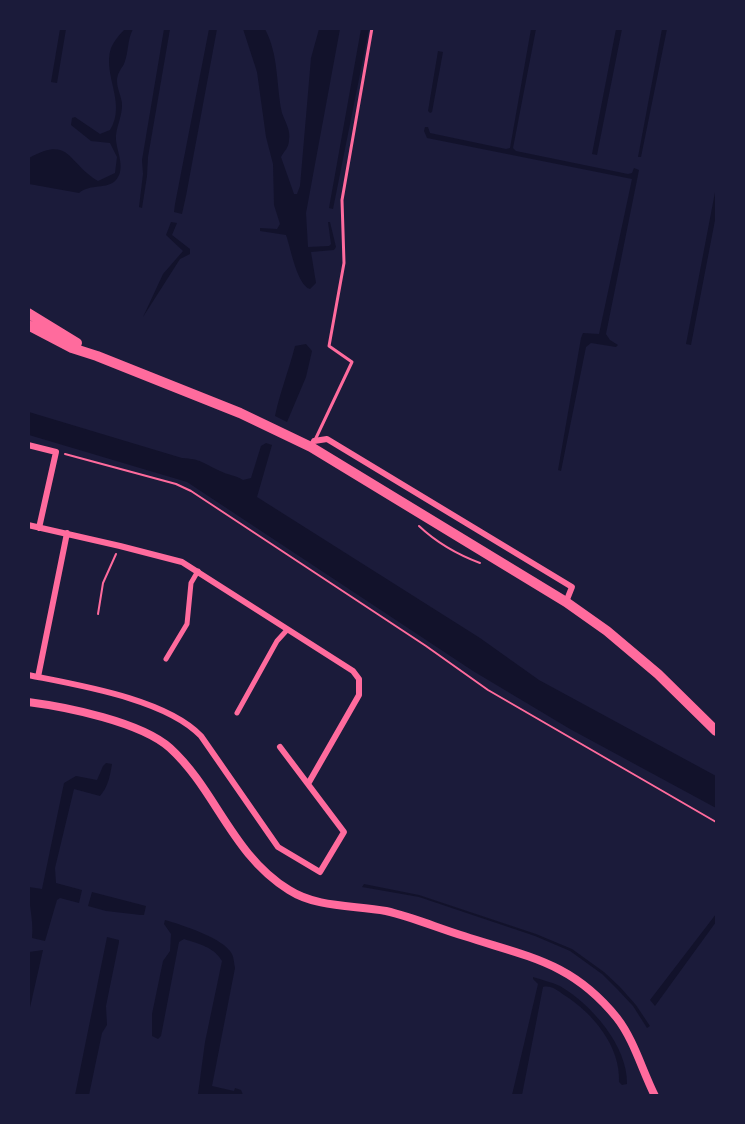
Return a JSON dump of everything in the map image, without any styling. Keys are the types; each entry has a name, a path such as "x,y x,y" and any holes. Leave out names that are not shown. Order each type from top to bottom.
{"main road":[{"path":"28,313 98,356"},
{"path":"28,324 72,348 98,356 313,444 566,602 608,631 717,731"}],"street":[{"path":"313,444 327,439 572,587 566,602"},
{"path":"28,445 56,452 39,528"},
{"path":"28,525 182,562 353,671 359,679 359,695 308,784"},
{"path":"38,677 67,533"},
{"path":"166,659 187,624 191,584 198,571"},
{"path":"237,713 278,641 287,630"},
{"path":"28,675 135,701 185,721 201,736 278,847 320,872 344,832 280,747"},
{"path":"28,702 70,709 129,727 168,747 187,768 233,835 257,864 276,882 300,896 324,903 367,908 399,915 534,957 575,978 595,995 623,1027 655,1095"}],"lane":[{"path":"313,444 352,362 329,346 344,263 342,200 372,28"}],"path":[{"path":"56,452 184,488 426,646 488,690 717,822"},
{"path":"416,523 435,541 454,553 483,564"},
{"path":"98,614 103,583 120,546"}],"shaded area":[{"path":"60,29 66,29 57,83 51,82"},
{"path":"125,29 133,29 126,60 117,78 122,103 116,135 121,166 119,176 112,183 89,188 79,193 29,184 29,158 53,149 68,154 98,181 115,173 117,157 110,143 91,141 71,125 72,118 75,117 100,134 110,130 115,120 116,110 109,58 112,45"},
{"path":"164,29 170,29 148,157 142,208 139,207 143,174 142,160"},
{"path":"209,29 217,29 182,214 174,212 175,204"},
{"path":"243,29 265,29 270,39 282,113 289,133 288,145 281,157 294,194 297,194 300,186 311,58 319,29 340,29 306,213 308,247 331,244 328,222 330,222 336,247 334,250 311,252 316,283 310,289 301,281 286,235 260,231 260,228 277,229 280,224 274,205 273,164 266,137 257,72"},
{"path":"361,29 369,29 333,209 329,208"},
{"path":"531,29 536,29 513,148 516,151 628,174 632,173 634,168 639,170 606,334 618,345 616,347 591,343 586,347 561,471 558,470 581,338 583,333 599,334 632,179 427,138 424,131 425,127 428,127 430,133 510,148"},
{"path":"616,29 622,29 597,155 592,154"},
{"path":"662,29 667,29 641,157 638,157"},
{"path":"438,51 443,52 430,113 428,111"},
{"path":"716,187 716,215 691,345 686,344"},
{"path":"171,222 177,223 172,235 190,249 190,254 180,259 143,317 163,274 183,251 166,235"},
{"path":"306,344 312,351 306,377 287,422 275,416 277,407 295,346"},
{"path":"29,412 182,458 198,460 243,480 251,478 261,446 266,443 272,445 257,497 480,638 539,680 716,776 716,808 570,729 473,671 187,482 29,435"},
{"path":"106,763 112,764 107,785 100,796 74,789 55,868 56,883 82,890 79,903 60,898 57,900 45,941 32,938 29,887 42,889 64,783 76,776 97,780"},
{"path":"364,884 419,895 536,934 572,949 604,972 620,987 650,1026 647,1028 633,1006 602,974 570,951 535,936 419,897 362,887"},
{"path":"92,892 146,906 144,915 106,911 88,906"},
{"path":"716,914 716,922 655,1006 650,1000"},
{"path":"165,920 212,938 228,948 232,954 235,968 212,1086 234,1091 235,1088 241,1090 243,1095 198,1094 205,1042 222,961 210,949 184,939 179,942 161,1036 158,1039 152,1036 152,1014 163,961 170,951 171,934 164,924"},
{"path":"107,937 119,940 119,942 106,1006 107,1025 102,1033 89,1095 75,1095"},
{"path":"43,950 29,1012 29,952"},
{"path":"533,977 560,986 595,1015 606,1028 621,1055 626,1070 627,1084 622,1085 619,1082 615,1056 595,1021 575,1002 551,987 543,987 522,1095 512,1095 538,984"}]}
